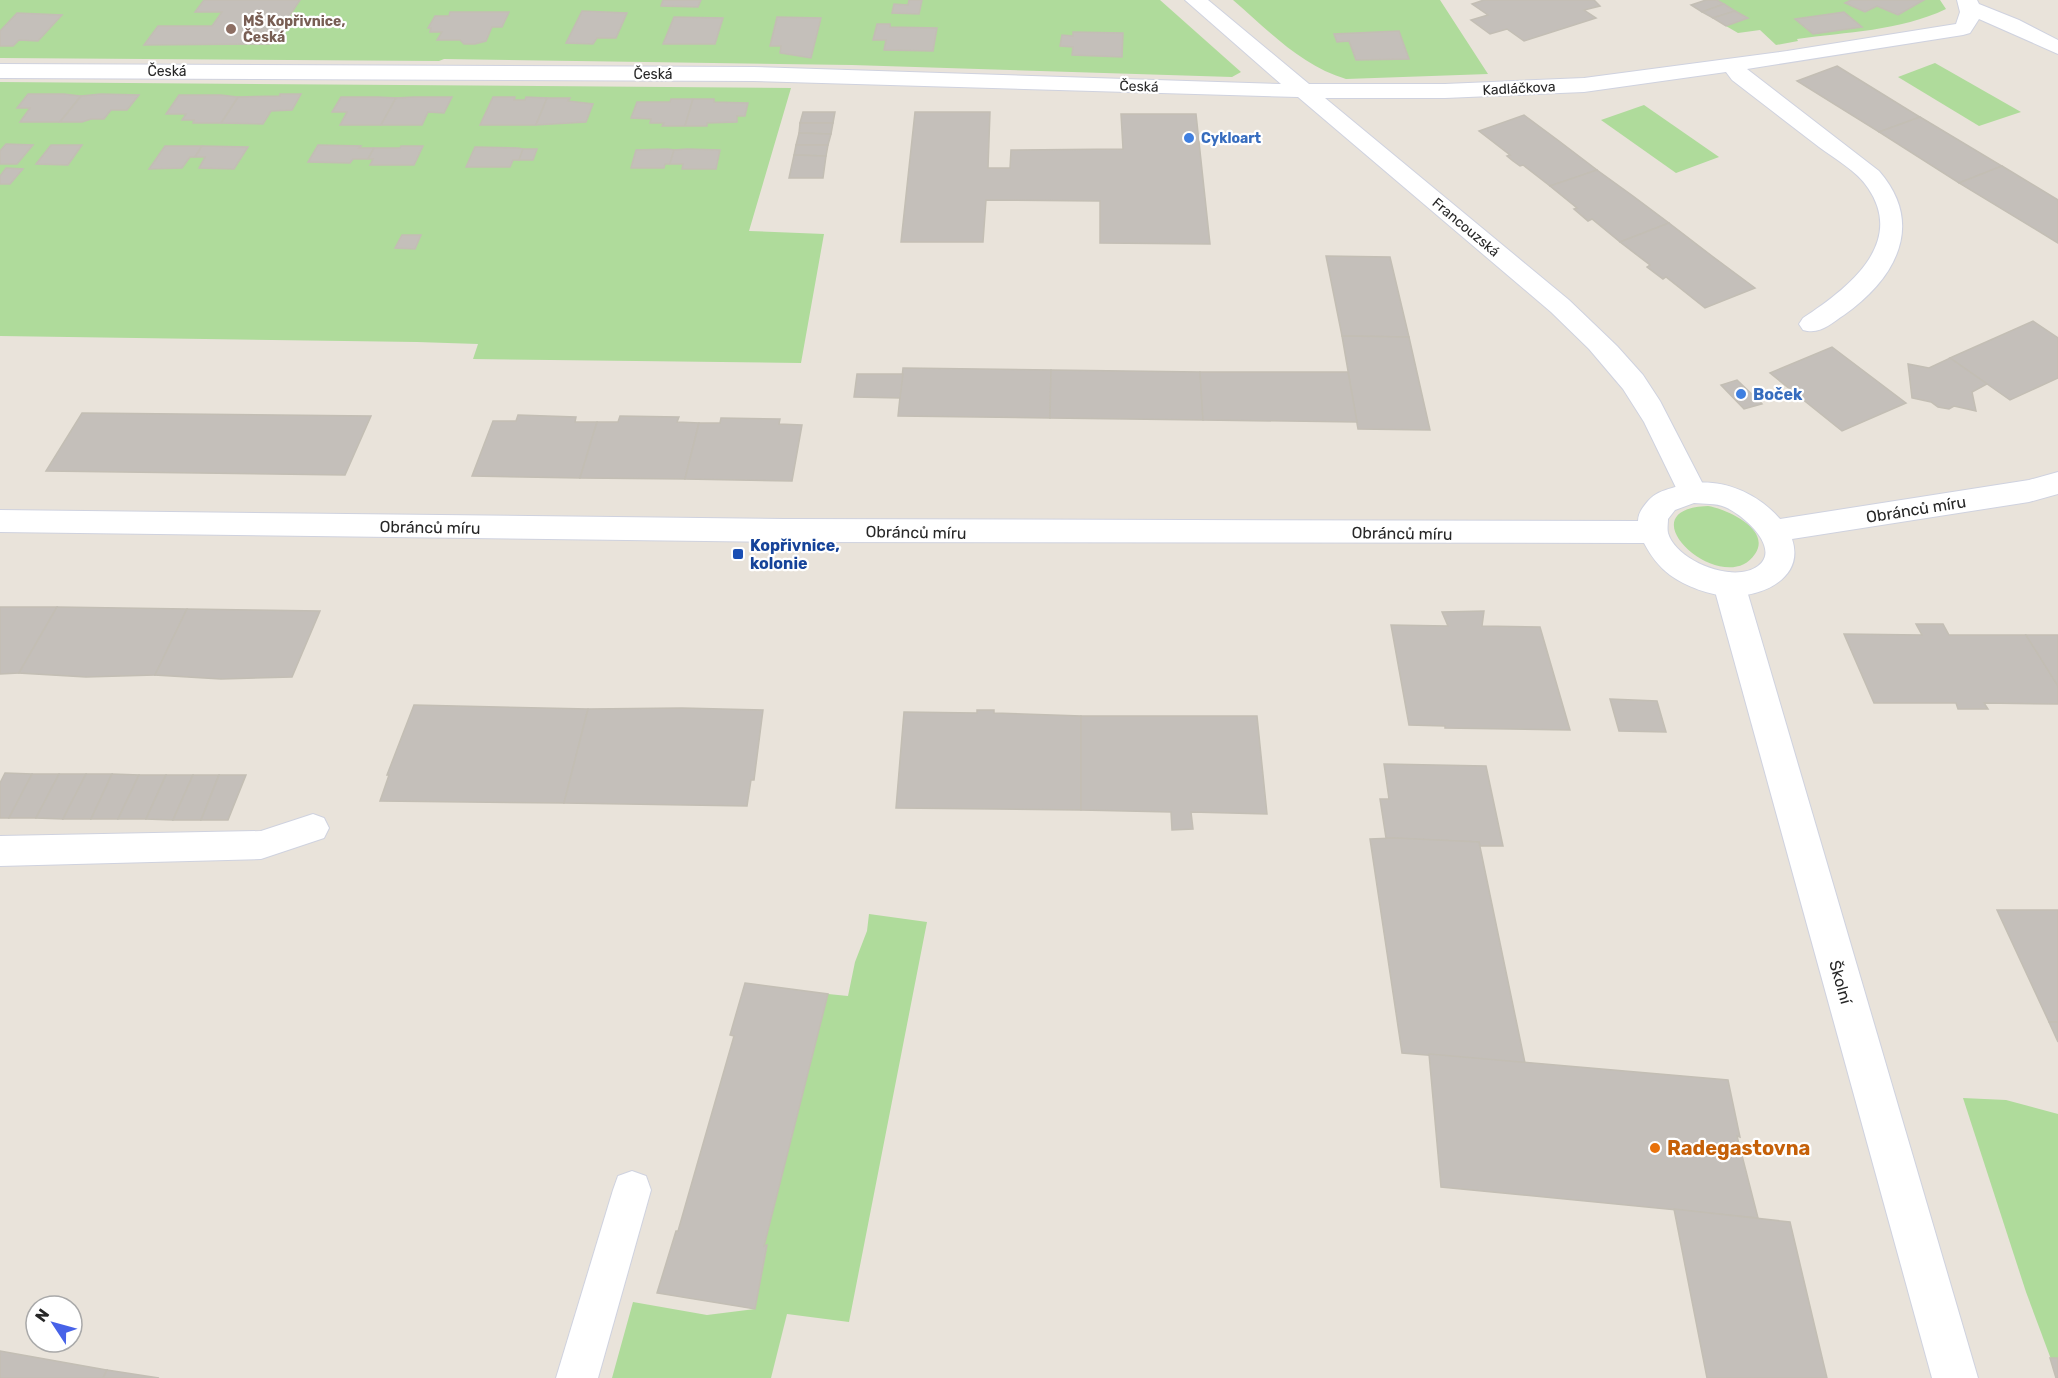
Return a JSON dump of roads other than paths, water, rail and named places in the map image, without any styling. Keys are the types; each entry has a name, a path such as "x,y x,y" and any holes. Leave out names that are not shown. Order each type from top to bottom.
{"street":[{"name":"Francouzská","path":"1195,0 1593,336 1633,382 1648,406 1692,492"},
{"name":"Kadláčkova","path":"1306,92 1445,91 1584,85 1732,65 1962,29 1970,19 1969,4 2058,48"},
{"path":"1732,65 1740,75 1871,176 1879,185 1892,216 1888,248 1878,270 1847,300 1812,324"},
{"name":"Česká","path":"0,71 753,74 1306,92"},
{"name":"Obránců míru","path":"1773,531 2029,491 2058,483"},
{"path":"1692,492 1714,493 1735,500 1755,511 1773,531 1779,541 1780,555 1775,568 1764,578 1729,585 1707,580 1679,566 1658,546 1652,532 1652,517 1660,504 1674,495 1692,492"},
{"name":"Obránců míru","path":"0,521 980,532 1301,531 1567,534 1652,532"},
{"name":"Školní","path":"1729,585 1955,1378"}],"lane":[{"path":"0,851 261,845 312,828"},
{"path":"576,1378 632,1190"}],"place":[{"name":"MŠ Kopřivnice, Česká","path":"231,29"},
{"name":"Cykloart","path":"1189,138"},
{"name":"Boček","path":"1741,394"},
{"name":"Kopřivnice, kolonie","path":"738,554"},
{"name":"Radegastovna","path":"1655,1148"}]}
